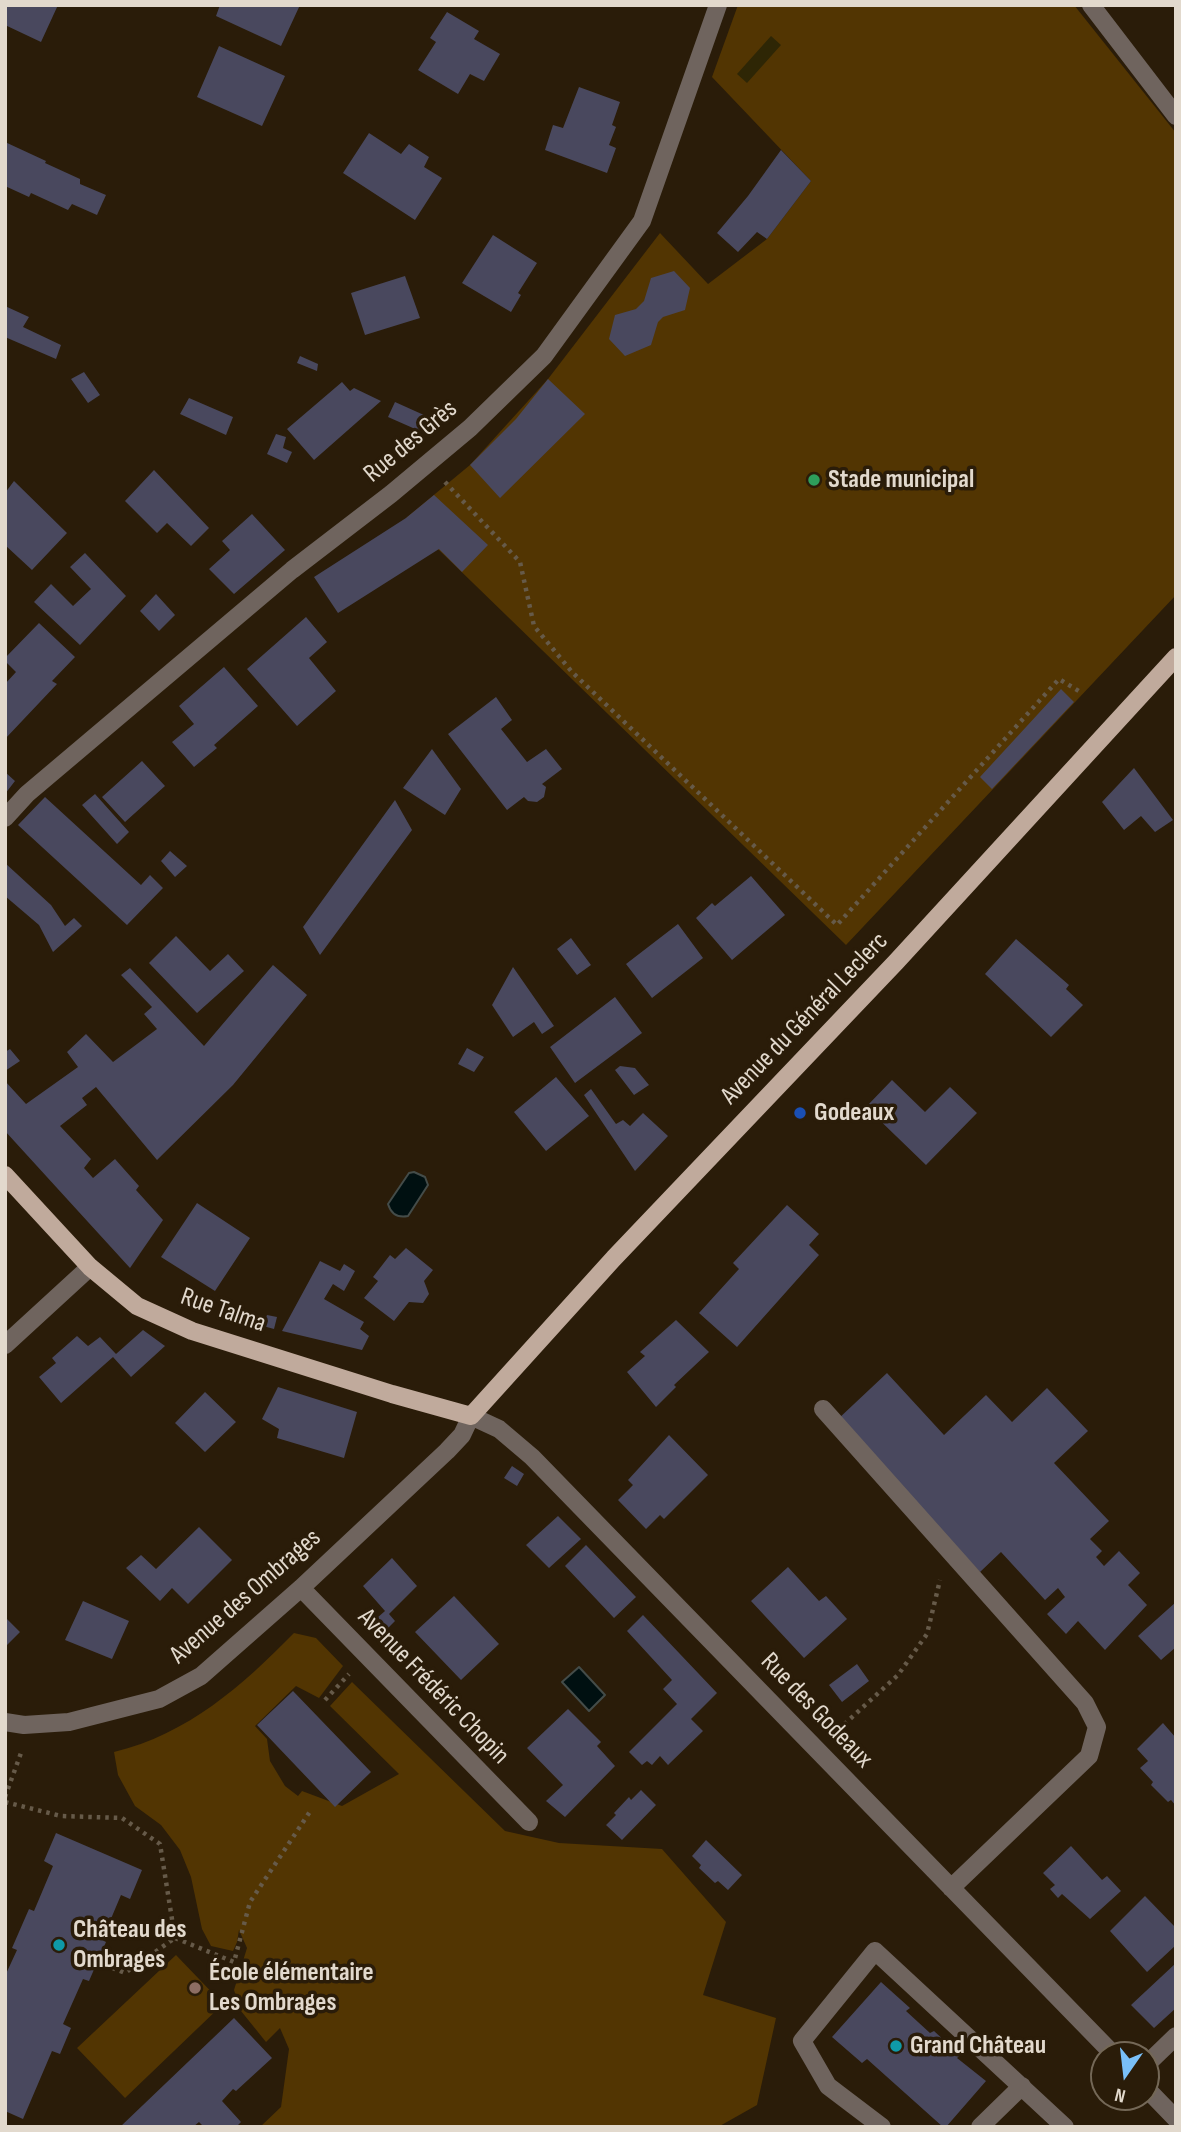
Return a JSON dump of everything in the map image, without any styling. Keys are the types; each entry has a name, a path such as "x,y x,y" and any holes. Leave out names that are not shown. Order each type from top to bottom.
{"main road":[{"name":"Avenue du Général Leclerc","path":"471,1416 614,1258 896,962 1176,657"},
{"name":"Rue Talma","path":"5,1175 90,1267 137,1306 192,1331 471,1416"}],"street":[{"name":"Rue des Grès","path":"5,818 27,794 292,570 391,494 470,428 544,356 642,221 718,5"},
{"path":"1091,5 1176,116"},
{"path":"5,1345 90,1267"},
{"path":"823,1409 1085,1703 1097,1727 1088,1756 951,1888"},
{"name":"Avenue des Ombrages","path":"5,1722 24,1725 69,1722 159,1699 201,1676 447,1451 462,1435 471,1416"},
{"name":"Rue des Godeaux","path":"471,1416 499,1429 532,1457 1100,2041"},
{"name":"Avenue Frédéric Chopin","path":"300,1588 529,1822"},
{"path":"882,2127 828,2086 802,2041 875,1951 1065,2127"},
{"path":"1160,2051 1176,2036"},
{"path":"980,2127 1022,2086"},
{"path":"1160,2102 1176,2119"}],"path":[{"path":"427,464 452,487 520,562 534,626 572,672 837,925 1059,679 1082,693"},
{"path":"815,1748 843,1727 898,1675 927,1634 946,1548"},
{"path":"24,1725 20,1756 5,1800 61,1816 122,1818 160,1844 175,1938"},
{"path":"175,1938 234,1962 250,1902 311,1811"},
{"path":"98,1962 125,1973 175,1938"}],"shaded area":[{"name":"Stade municipal","path":"738,5 1074,5 1176,133 1176,595 846,945 406,518 470,465 548,379 660,233 708,284 767,239 811,181 712,77"},
{"path":"414,1172 425,1177 428,1185 408,1216 398,1216 388,1204 409,1173"},
{"path":"294,1633 316,1638 343,1666 319,1698 296,1686 255,1726 267,1739 270,1761 285,1786 298,1796 302,1791 342,1806 399,1774 330,1706 352,1682 505,1831 559,1843 662,1849 726,1922 703,1995 776,2018 757,2105 718,2127 260,2127 281,2107 289,2049 280,2028 266,2042 241,2011 234,1990 247,1948 239,1930 233,1951 211,1946 202,1929 191,1877 180,1850 161,1825 135,1806 118,1775 114,1752 166,1733 212,1706"},
{"path":"579,1667 605,1695 589,1711 562,1682"},
{"path":"176,1955 223,2004 125,2098 77,2048"}],"sand":[{"path":"771,36 781,45 747,83 737,74"}],"building":[{"path":"5,5 58,5 41,42 5,25"},
{"path":"220,5 300,5 281,46 216,16"},
{"path":"447,12 479,31 474,39 500,54 484,81 470,74 458,94 418,70 436,42 430,38"},
{"path":"219,46 285,76 262,126 197,97"},
{"path":"579,87 620,102 612,125 616,127 609,145 616,148 607,173 545,150 553,125 563,128"},
{"path":"369,133 401,154 409,144 429,157 424,167 442,178 415,220 343,173"},
{"path":"5,142 80,179 80,184 106,195 97,215 72,204 68,210 31,193 29,197 5,186"},
{"path":"781,150 811,181 767,239 757,232 738,252 717,233"},
{"path":"493,235 537,263 518,293 521,295 511,312 462,283"},
{"path":"674,271 690,288 685,310 663,317 658,322 651,345 625,356 609,339 615,315 636,309 644,301 651,278"},
{"path":"405,276 420,318 365,335 351,293"},
{"path":"5,306 29,317 23,327 61,345 56,359 5,337"},
{"path":"300,356 318,364 317,371 297,363"},
{"path":"84,372 100,395 88,403 71,379"},
{"path":"548,379 585,414 500,498 470,465 516,419"},
{"path":"342,382 350,391 354,388 381,401 314,460 287,429"},
{"path":"189,398 233,417 226,435 180,414"},
{"path":"395,402 435,420 422,432 388,417"},
{"path":"276,434 286,437 283,448 292,452 287,463 267,454"},
{"path":"154,470 209,528 191,546 167,523 157,533 125,501"},
{"path":"14,481 67,533 32,570 5,545 5,493"},
{"path":"434,495 488,545 462,572 439,549 338,613 314,577 406,518"},
{"path":"252,514 285,550 234,594 209,569 230,550 222,541"},
{"path":"85,553 126,596 80,645 34,602 51,584 73,606 91,589 70,567"},
{"path":"156,594 175,615 159,631 140,611"},
{"path":"306,617 327,642 309,658 336,691 297,726 247,669"},
{"path":"39,623 75,657 52,681 57,684 5,739 5,684 16,672 5,658"},
{"path":"224,667 258,706 214,745 217,748 194,767 172,742 194,724 179,706"},
{"path":"1061,689 1074,702 992,789 980,777"},
{"path":"496,697 512,720 501,729 527,762 546,749 562,769 542,784 546,787 544,797 537,802 528,801 524,797 507,810 448,734"},
{"path":"432,749 461,789 445,815 403,788"},
{"path":"142,761 165,786 125,822 102,797"},
{"path":"1134,768 1173,820 1155,832 1141,816 1124,830 1102,802"},
{"path":"5,772 15,781 5,794"},
{"path":"95,794 129,832 117,844 82,805"},
{"path":"45,797 141,885 150,875 163,888 127,925 18,825"},
{"path":"395,800 412,830 320,955 303,927"},
{"path":"170,851 187,866 175,877 161,861"},
{"path":"5,863 51,905 65,926 74,918 82,926 53,952 39,925 5,896"},
{"path":"751,876 785,915 732,960 696,918 712,903 715,906"},
{"path":"678,924 703,958 652,998 626,964"},
{"path":"176,936 210,971 228,954 244,971 197,1013 149,963"},
{"path":"571,938 591,965 577,975 557,949"},
{"path":"1016,939 1069,985 1066,989 1083,1005 1051,1037 985,974"},
{"path":"273,965 307,995 233,1085 157,1160 96,1087 82,1098 87,1105 60,1126 91,1159 84,1168 93,1178 115,1159 139,1186 136,1190 163,1220 130,1268 5,1131 5,1081 26,1104 78,1067 67,1052 86,1034 113,1062 157,1029 144,1014 152,1007 121,975 130,968 204,1046"},
{"path":"513,967 554,1026 542,1034 534,1022 513,1037 492,1005"},
{"path":"615,997 642,1033 575,1083 550,1047"},
{"path":"467,1048 484,1057 474,1072 458,1064"},
{"path":"10,1049 20,1061 5,1071 5,1052"},
{"path":"620,1066 635,1068 649,1085 634,1095 615,1070"},
{"path":"556,1077 589,1116 546,1151 514,1112"},
{"path":"892,1080 925,1112 950,1087 977,1113 926,1165 866,1107"},
{"path":"591,1089 616,1124 623,1120 630,1126 643,1113 668,1136 635,1171 584,1095"},
{"path":"197,1203 250,1238 215,1291 161,1257"},
{"path":"787,1205 819,1234 809,1245 819,1255 737,1347 699,1313 739,1269 733,1263"},
{"path":"406,1248 433,1270 424,1281 429,1294 423,1303 409,1302 394,1321 364,1298 378,1281 373,1277 390,1255 395,1259"},
{"path":"320,1261 340,1271 344,1264 355,1271 344,1291 333,1284 324,1299 364,1322 360,1329 369,1336 362,1350 282,1331"},
{"path":"267,1315 277,1317 274,1329 252,1323 254,1316 266,1318"},
{"path":"676,1320 709,1352 674,1385 676,1387 656,1407 627,1372 645,1356 640,1352"},
{"path":"143,1330 165,1346 131,1377 113,1357 61,1403 39,1377 56,1363 52,1358 77,1336 88,1346 100,1337 116,1354"},
{"path":"887,1373 944,1435 986,1395 1012,1422 1047,1388 1088,1431 1054,1463 1109,1521 1090,1539 1102,1551 1096,1557 1104,1566 1119,1551 1140,1573 1128,1585 1147,1605 1105,1650 1078,1621 1066,1634 1047,1614 1065,1597 1058,1588 1045,1600 1001,1552 980,1572 837,1420"},
{"path":"278,1387 357,1412 344,1458 277,1438 279,1429 262,1419"},
{"path":"205,1392 236,1422 205,1452 175,1423"},
{"path":"669,1435 708,1475 664,1519 660,1515 646,1529 618,1500 633,1485 628,1480"},
{"path":"512,1466 524,1474 517,1486 504,1478"},
{"path":"558,1516 581,1539 549,1568 526,1545"},
{"path":"199,1527 232,1560 188,1604 172,1588 160,1601 126,1568 141,1555 156,1569"},
{"path":"586,1545 636,1597 614,1618 565,1566"},
{"path":"392,1558 417,1586 389,1614 395,1621 380,1636 369,1625 385,1611 363,1586"},
{"path":"788,1567 819,1601 826,1596 847,1619 804,1658 751,1601"},
{"path":"454,1596 499,1644 461,1680 415,1632"},
{"path":"83,1601 129,1621 112,1659 65,1640"},
{"path":"1176,1602 1176,1647 1161,1660 1138,1636"},
{"path":"643,1615 717,1693 691,1719 703,1731 668,1765 660,1756 652,1765 647,1761 642,1765 629,1752 677,1704 663,1689 672,1680 627,1631"},
{"path":"5,1617 20,1632 5,1647"},
{"path":"857,1664 869,1681 842,1702 829,1685"},
{"path":"293,1691 371,1772 335,1807 257,1725"},
{"path":"568,1709 601,1742 597,1746 615,1766 565,1817 546,1801 563,1785 527,1748"},
{"path":"1163,1723 1176,1738 1176,1806 1151,1785 1153,1782 1140,1768 1148,1761 1137,1749"},
{"path":"641,1790 656,1805 622,1840 606,1825 629,1797 631,1800"},
{"name":"Château des Ombrages","path":"56,1833 142,1870 130,1899 121,1895 102,1940 106,1942 89,1981 83,1979 63,2024 71,2028 60,2054 52,2051 23,2119 5,2111 5,1976 17,1950 12,1948 29,1909 34,1911 53,1866 44,1861"},
{"path":"706,1840 742,1875 728,1890 718,1881 715,1883 699,1868 701,1865 692,1856"},
{"path":"1071,1846 1102,1880 1107,1876 1121,1891 1090,1919 1062,1894 1058,1898 1050,1889 1055,1885 1043,1873"},
{"path":"1145,1896 1176,1928 1176,1945 1147,1972 1110,1931"},
{"path":"1176,1963 1176,2008 1154,2028 1131,2005"},
{"name":"Grand Château","path":"881,1982 910,2008 906,2011 930,2033 934,2031 960,2055 957,2058 986,2081 946,2127 867,2059 862,2063 832,2037"},
{"path":"234,2018 272,2058 222,2101 241,2122 236,2127 204,2127 199,2122 193,2127 120,2127"}],"place":[{"name":"Stade municipal","path":"814,480"},
{"name":"Godeaux","path":"800,1113"},
{"name":"Château des Ombrages","path":"59,1945"},
{"name":"École élémentaire Les Ombrages","path":"195,1988"},
{"name":"Grand Château","path":"896,2046"}]}
